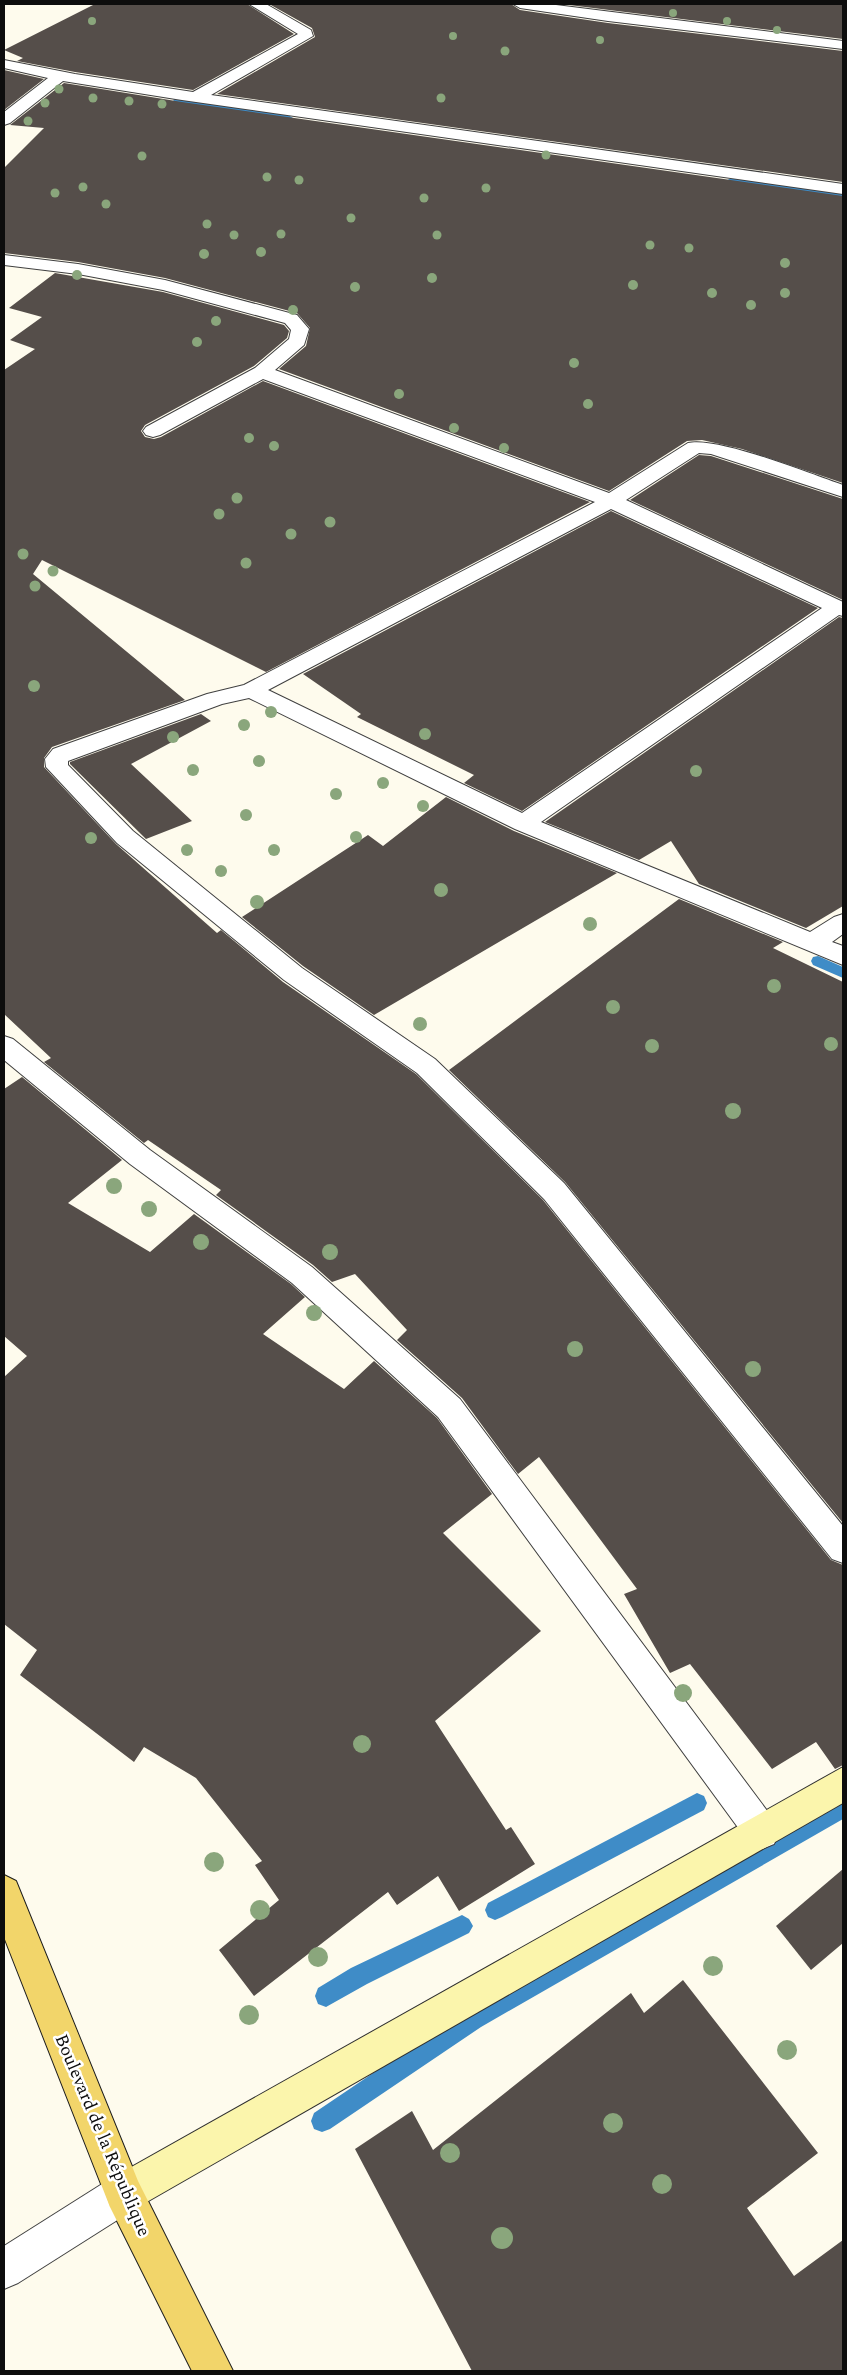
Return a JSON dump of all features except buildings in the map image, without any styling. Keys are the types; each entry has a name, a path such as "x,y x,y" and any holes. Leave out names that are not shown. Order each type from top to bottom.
{"main road":[{"name":"Boulevard de la République","path":"4,1893 124,2193 213,2371"}],"street":[{"path":"196,97 306,36 306,33 299,27 256,4"},
{"path":"520,4 608,17 843,45"},
{"path":"4,64 59,76 527,146 843,188"},
{"path":"4,120 59,76"},
{"path":"4,260 78,269 165,285 291,319 300,329 298,340 262,372 154,431"},
{"path":"262,372 472,448 611,501 840,608"},
{"path":"843,491 704,446 695,447 611,501 251,690 214,699 61,754 56,759 57,767 125,837 286,968 426,1066 554,1191 843,1550"},
{"path":"523,823 840,608"},
{"path":"251,690 523,823 843,956"},
{"path":"811,943 843,923"},
{"path":"4,1046 140,1157 302,1275 450,1408 762,1832"},
{"path":"4,2269 124,2193 762,1832 843,1784"}],"waterway":[{"path":"178,100 288,118"},
{"path":"731,181 843,195"},
{"path":"818,961 843,973"},
{"path":"495,1910 697,1803"},
{"path":"322,2121 473,2019 644,1923 782,1841 843,1808"},
{"path":"326,1996 359,1976 462,1926"}]}
